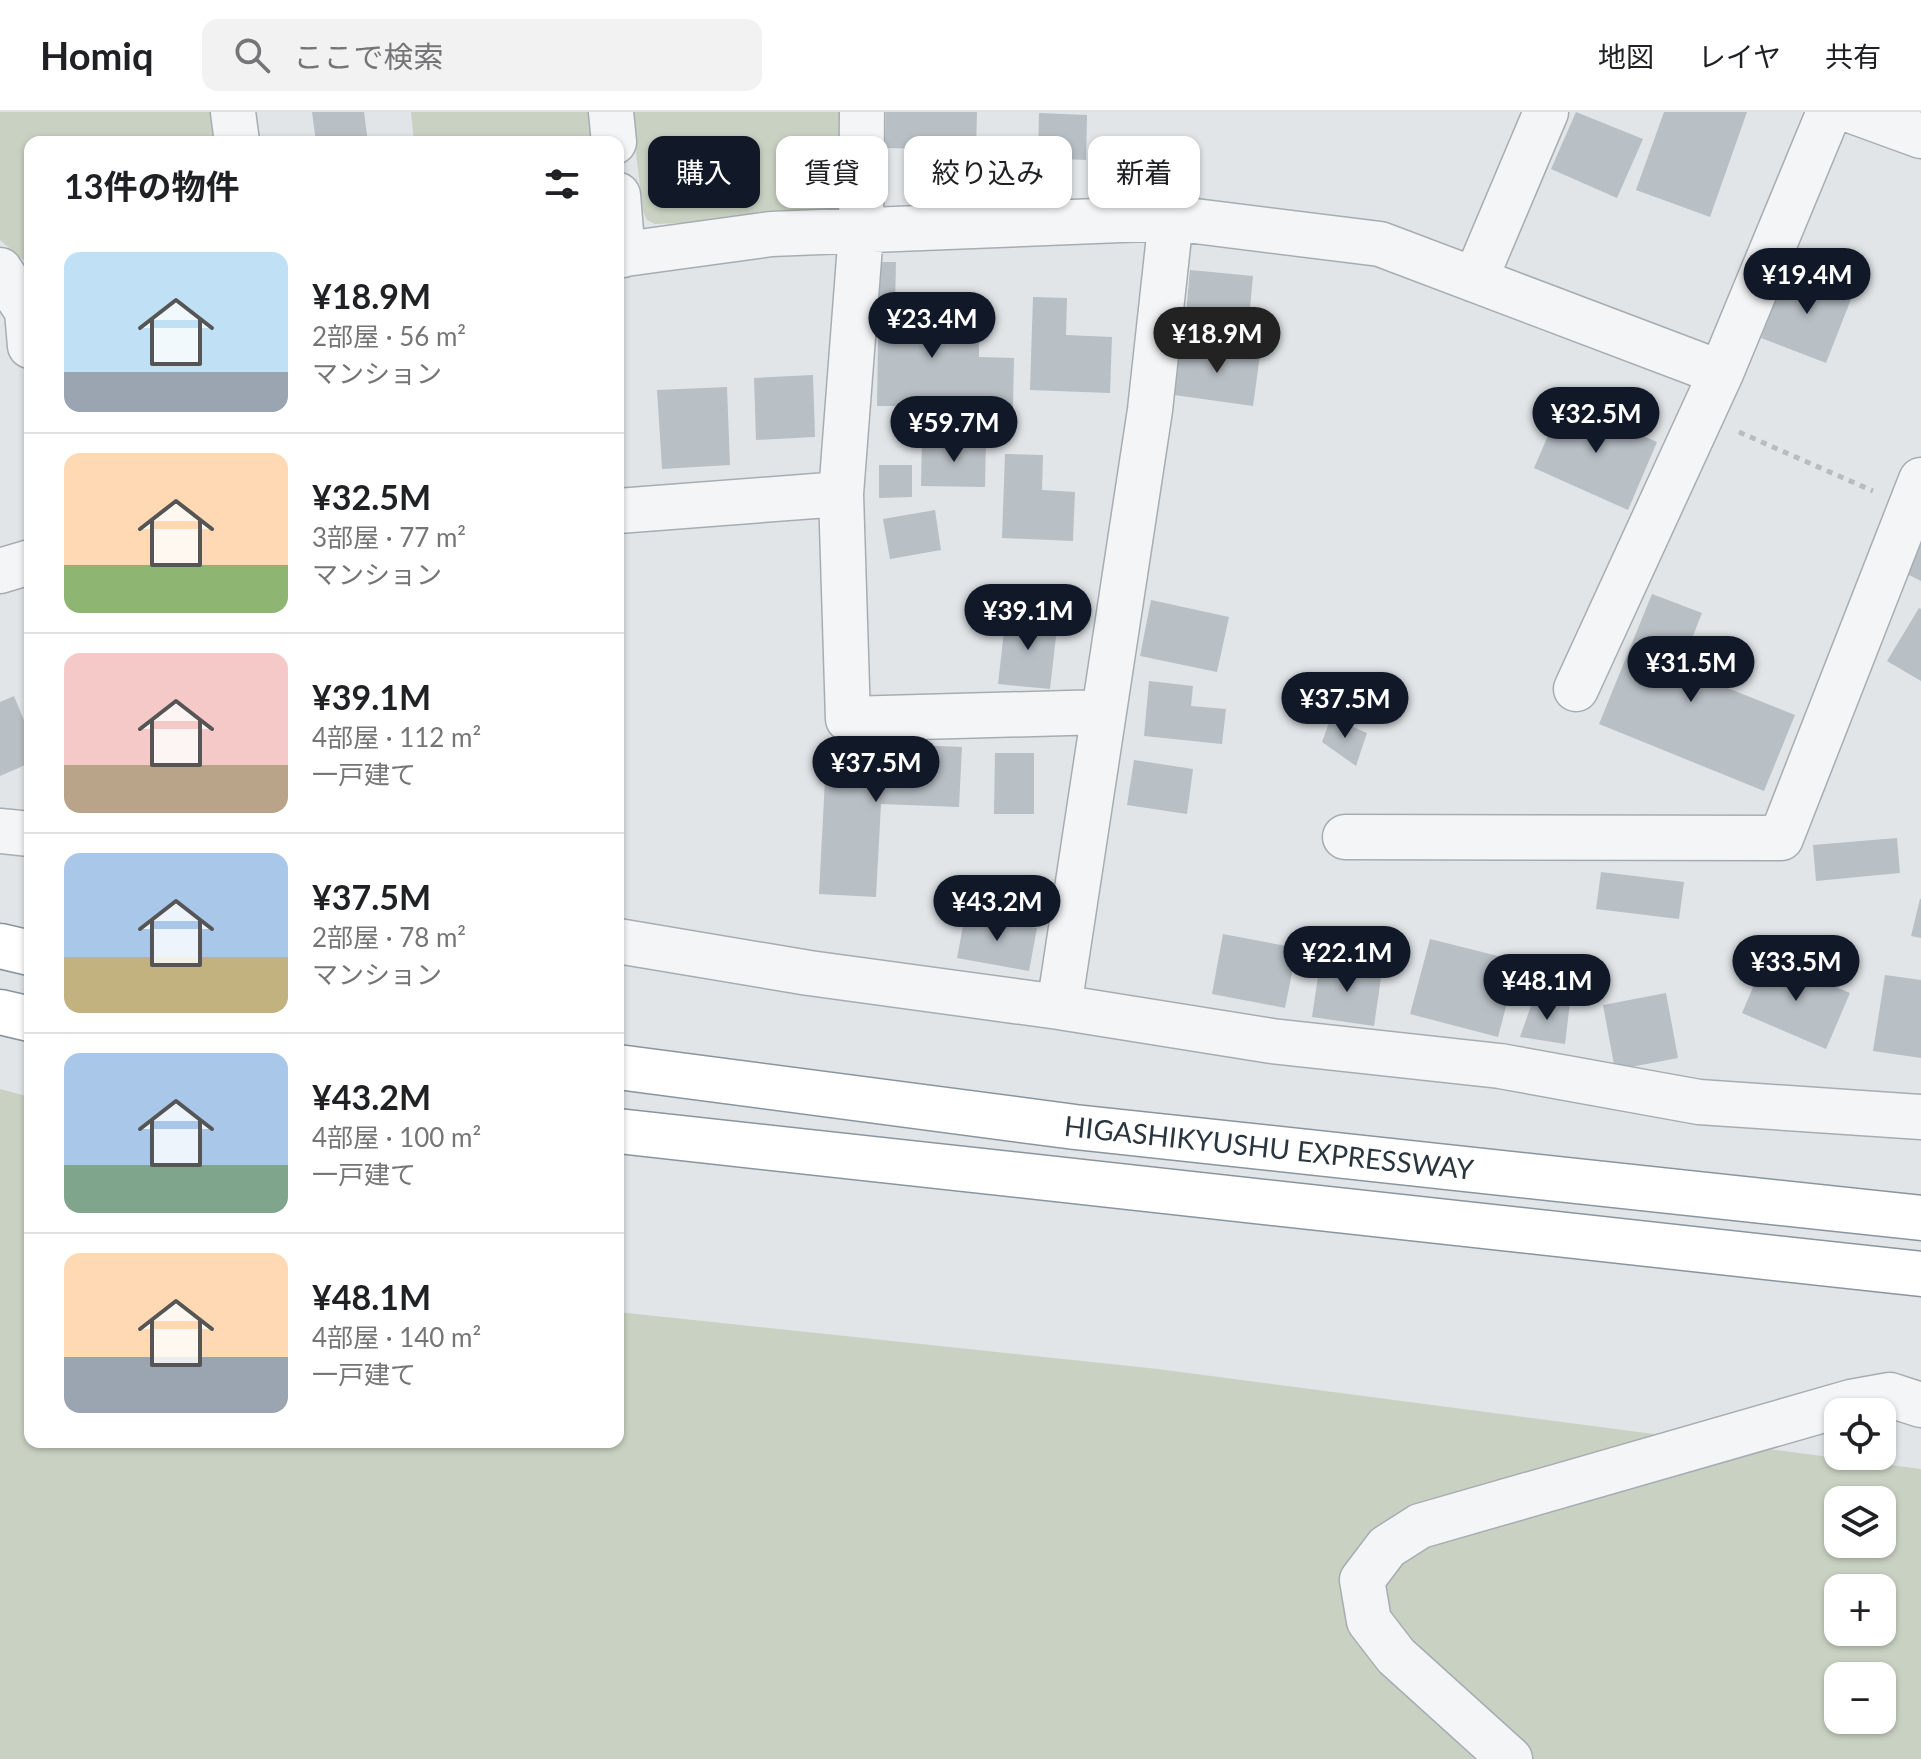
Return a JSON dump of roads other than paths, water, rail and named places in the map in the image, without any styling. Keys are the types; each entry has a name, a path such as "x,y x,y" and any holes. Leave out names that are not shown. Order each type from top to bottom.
{"highway":[{"path":"0,946 24,952"},
{"path":"0,1012 24,1018"},
{"name":"HIGASHIKYUSHU EXPRESSWAY","path":"624,1068 1090,1128 1921,1218"},
{"name":"HIGASHIKYUSHU EXPRESSWAY","path":"624,1132 1921,1274"}],"street":[{"path":"233,112 236,136"},
{"path":"611,112 613,136"},
{"path":"862,112 861,232 841,494 848,719 1103,712"},
{"path":"1475,280 1546,112"},
{"path":"1576,689 1721,373 1829,112"},
{"path":"1855,112 1921,136"},
{"path":"1059,1007 1150,410 1171,218"},
{"path":"624,254 771,234 1171,218 1380,244 1721,373"},
{"path":"0,270 22,322"},
{"path":"624,511 841,494"},
{"path":"1345,837 1781,838 1916,494"},
{"path":"0,571 24,564"},
{"path":"0,831 24,833"},
{"path":"624,942 809,973 1059,1007 1272,1041 1500,1066 1699,1102 1921,1117"},
{"path":"1510,1759 1396,1656 1369,1621 1362,1580 1387,1547 1420,1526 1851,1402 1890,1395 1921,1405"}]}
